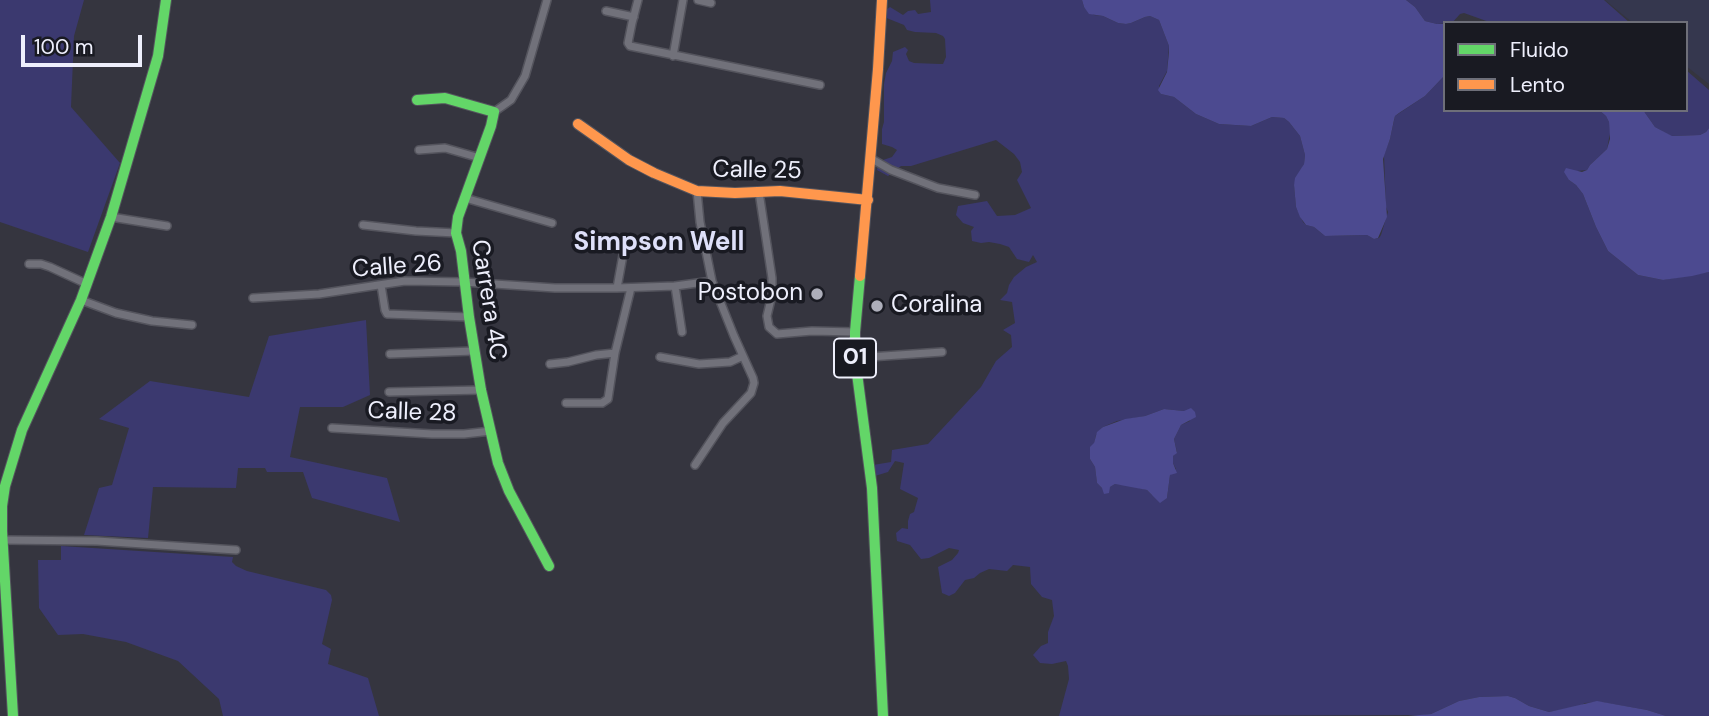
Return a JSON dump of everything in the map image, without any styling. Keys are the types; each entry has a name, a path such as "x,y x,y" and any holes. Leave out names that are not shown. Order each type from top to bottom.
{"main road":[{"path":"13,716 2,540 2,506 12,459 22,430 87,284 111,217 158,56 166,0"},
{"name":"01","path":"881,0 872,159 855,332 855,358 872,488 883,716"},
{"path":"417,100 445,98 494,112"},
{"name":"Carrera 4C","path":"494,112 456,223 456,233 461,251 481,390 498,463 509,491 549,566"},
{"name":"Calle 25","path":"578,124 629,160 697,191 801,192 868,200"}],"street":[{"path":"494,112 511,100 525,76 547,0"},
{"path":"639,0 628,43 630,46 820,85"},
{"path":"673,56 682,0"},
{"path":"698,0 711,3"},
{"path":"606,12 634,17"},
{"path":"419,150 445,148 480,158"},
{"path":"872,159 891,170 938,188 975,195"},
{"path":"695,466 723,423 751,393 754,378 712,281 700,222 697,191"},
{"path":"759,192 772,278 772,295 767,316 769,327 777,334 811,331 855,332"},
{"path":"465,198 552,223"},
{"path":"111,217 167,226"},
{"path":"363,225 456,233"},
{"path":"618,288 625,244"},
{"path":"29,264 50,267 87,284"},
{"name":"Calle 26","path":"253,299 319,295 405,281 555,288 631,288 712,281"},
{"path":"381,285 387,314 469,317"},
{"path":"675,286 682,332"},
{"path":"566,403 607,401 615,353 631,288"},
{"path":"80,300 116,313 152,321 192,325"},
{"path":"390,354 474,351"},
{"path":"855,358 942,352"},
{"path":"550,365 615,353"},
{"path":"660,357 699,364 730,362 743,356"},
{"path":"390,392 481,390"},
{"name":"Calle 28","path":"332,428 432,434 491,431"},
{"path":"2,540 72,540 236,550"}],"shaded area":[{"path":"0,0 84,0 74,36 71,107 120,163 88,252 0,222"},
{"path":"930,0 1082,0 1084,7 1094,15 1118,23 1131,23 1150,16 1159,20 1169,46 1167,71 1159,86 1161,94 1174,97 1196,114 1219,124 1251,126 1272,117 1284,118 1289,122 1300,136 1305,155 1304,164 1294,185 1296,207 1306,225 1314,227 1325,236 1367,235 1374,239 1379,238 1388,212 1384,155 1395,116 1425,96 1443,77 1443,112 1601,112 1606,116 1610,133 1607,149 1587,170 1577,171 1569,180 1583,194 1608,251 1638,275 1663,280 1709,272 1709,716 1666,716 1601,702 1549,712 1508,696 1459,701 1424,715 1059,716 1069,679 1068,666 1066,661 1040,663 1033,655 1048,643 1048,632 1054,616 1052,600 1042,597 1031,584 1030,567 1013,565 1007,571 989,569 965,580 955,593 949,596 942,593 938,567 952,560 959,550 949,548 921,559 910,545 897,541 896,533 902,528 908,529 910,514 914,512 918,498 900,489 904,463 895,461 888,472 875,476 873,465 891,462 892,450 928,444 981,387 996,361 1012,347 1011,335 1003,330 1015,323 1012,302 1000,300 1007,293 1014,277 1037,262 1033,255 1029,262 1017,259 1009,247 1000,244 972,241 971,231 974,227 963,223 956,215 958,206 987,201 997,216 1015,215 1031,208 1017,180 1022,172 1020,162 996,140 911,166 901,166 888,176 877,170 878,164 892,157 897,150 882,144 884,84 893,52 905,47 909,61 914,63 943,64 946,57 943,36 907,30 904,25 884,17 890,7 903,15 915,10 918,14 931,12","holes":["1164,409 1184,411 1190,421 1181,425 1174,439 1177,452 1173,456 1173,463 1176,469 1170,475 1167,498 1127,485 1115,484 1102,488 1097,483 1095,467 1090,459 1090,448 1103,427"]},
{"path":"1082,0 1406,0 1425,21 1443,24 1443,77 1425,96 1395,116 1383,159 1387,217 1378,238 1367,235 1325,236 1314,227 1306,225 1296,207 1294,185 1295,178 1304,164 1305,155 1300,136 1284,118 1272,117 1251,126 1219,124 1196,114 1174,97 1161,94 1158,90 1167,72 1169,46 1159,20 1150,16 1131,23 1118,23 1103,16 1089,14"},
{"path":"1406,0 1604,0 1628,21 1486,21 1464,13 1454,21 1437,24 1425,21"},
{"path":"1605,0 1709,0 1709,84 1688,68 1688,21 1631,21"},
{"path":"1688,72 1709,90 1709,128 1706,132 1700,135 1671,136 1655,127 1644,112 1688,112"},
{"path":"1601,112 1644,112 1655,127 1672,136 1700,135 1709,128 1709,272 1663,280 1638,275 1608,251 1583,194 1564,172 1566,168 1582,172 1587,170 1607,149 1610,139 1606,116"},
{"path":"366,320 370,395 343,407 300,407 290,457 387,478 400,522 312,498 303,472 267,472 265,468 238,468 236,488 153,487 148,538 84,535 99,488 112,485 129,428 99,419 150,381 249,397 269,336"},
{"path":"1191,408 1196,417 1181,425 1174,439 1177,453 1173,456 1173,463 1177,473 1170,475 1167,498 1160,503 1147,490 1115,484 1110,487 1109,493 1104,494 1097,483 1095,467 1090,459 1090,447 1097,432 1125,419 1164,409 1184,411"},
{"path":"61,546 233,557 232,562 236,566 247,571 326,590 332,600 322,644 331,649 328,664 368,678 379,716 223,716 219,699 178,661 126,642 83,634 58,635 39,608 38,560 61,560"},
{"path":"1508,696 1549,712 1597,701 1666,716 1408,716 1431,714 1459,701 1479,697"}],"traffic: fast":[{"path":"13,716 2,531 5,486 22,430 81,300 111,217 158,56 166,0"},
{"path":"417,100 445,98 494,112 458,217 456,233 461,251 481,390 498,463 509,491 549,566"},
{"path":"860,276 855,358 872,488 883,716"}],"traffic: slow":[{"path":"860,276 882,0"},
{"path":"578,124 629,160 697,191 780,191 868,200"}],"place":[{"name":"Postobon","path":"817,294"},
{"name":"Coralina","path":"877,306"}],"district":[{"name":"Simpson Well","path":"659,243"}]}
